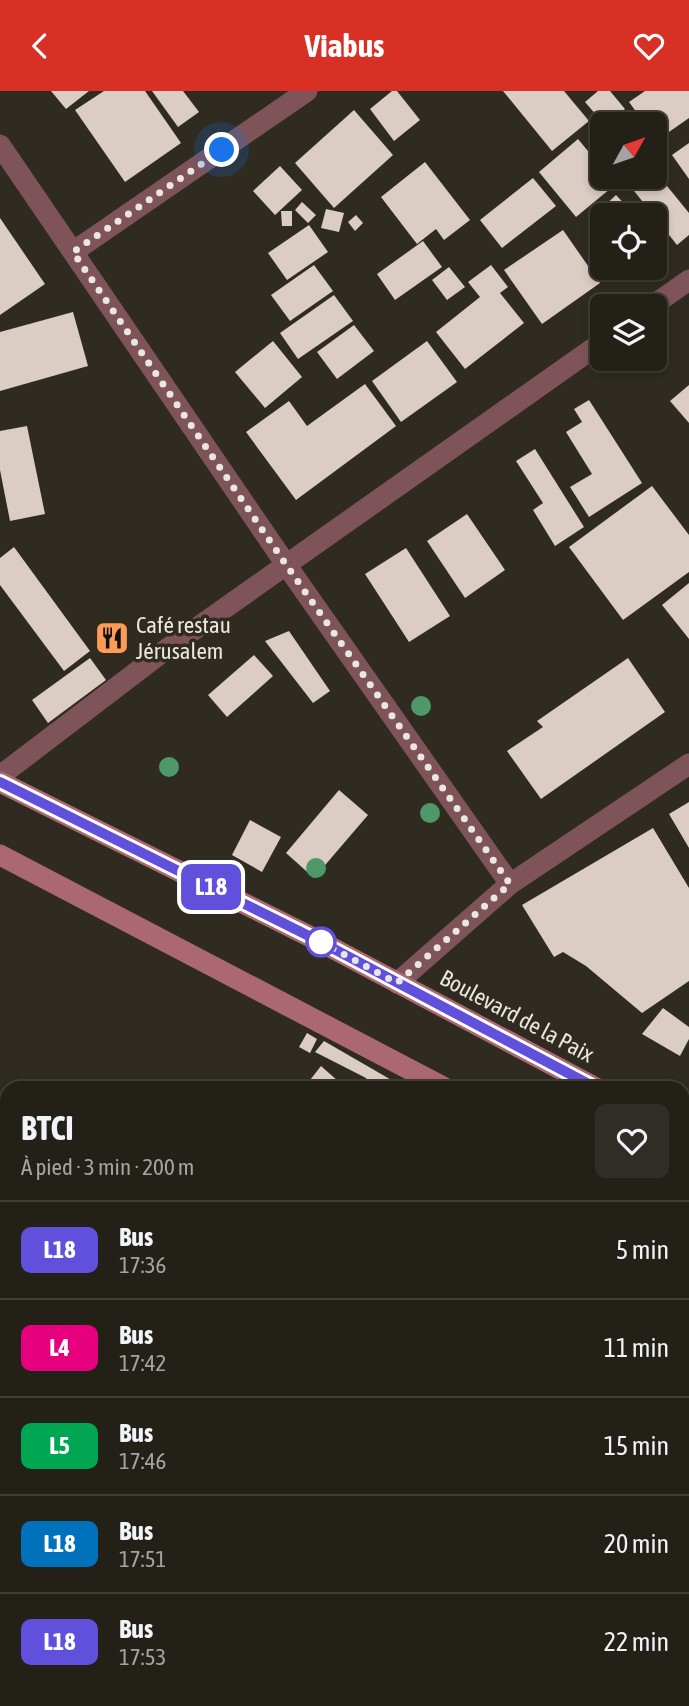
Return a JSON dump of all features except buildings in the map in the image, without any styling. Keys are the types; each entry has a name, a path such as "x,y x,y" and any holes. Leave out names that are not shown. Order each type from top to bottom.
{"main road":[{"name":"Boulevard de la Paix","path":"0,782 319,941 583,1081"},
{"path":"0,855 432,1081"}],"street":[{"path":"73,252 307,91"},
{"path":"0,145 287,566 510,884"},
{"path":"667,295 689,280"},
{"path":"0,776 164,651 590,351"},
{"path":"397,983 510,884 689,764"}],"bus line":[{"name":"L18","path":"0,782 319,941 583,1081"}],"place":[{"name":"Café restau Jérusalem","path":"112,638"}],"route":[{"path":"222,150 73,252 287,566 510,884 397,983 319,941 321,942"}]}
